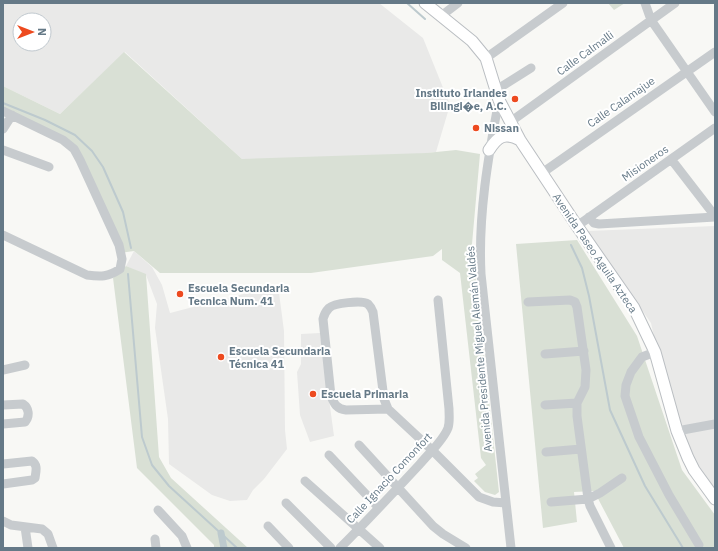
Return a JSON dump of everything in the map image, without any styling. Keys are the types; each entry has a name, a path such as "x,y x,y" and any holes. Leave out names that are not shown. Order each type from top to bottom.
{"main road":[{"path":"425,3 472,41 486,58"},
{"name":"Avenida Paseo Aguila Azteca","path":"486,58 498,95 520,140 577,226 627,297 644,327 654,352 677,431 688,458 694,470 715,499"},
{"path":"489,150 494,142 504,136 513,136 520,140"}],"street":[{"path":"441,16 458,3"},
{"path":"486,58 563,3"},
{"path":"645,3 651,20 715,112"},
{"name":"Calle Calmalli","path":"510,122 675,3"},
{"name":"Calle Calamajue","path":"542,173 715,52"},
{"path":"498,95 531,68"},
{"name":"Avenida Presidente Miguel Alemán Valdés","path":"498,95 489,150 480,250 481,274 511,548"},
{"path":"3,111 63,140 74,149 118,245 122,259 120,268 111,274 100,277 87,275 3,235"},
{"path":"3,129 12,116"},
{"name":"Misioneros","path":"577,226 715,128"},
{"path":"3,150 49,167"},
{"path":"671,159 715,217"},
{"path":"589,217 594,223 599,224 715,217"},
{"name":"Calle Ignacio Comonfort","path":"340,548 398,488 443,437 448,428 449,420 438,300"},
{"path":"528,302 570,300 577,306 586,370 585,387 576,403 576,416 588,499 590,506 612,548"},
{"path":"388,409 346,410 339,409 334,404 331,396 323,319 328,308 334,305 364,303 369,305 373,312 384,399 388,409 479,497 493,502 506,503"},
{"path":"545,354 584,351"},
{"path":"654,352 642,357 631,372 626,385 625,396 638,437 669,495 700,545"},
{"path":"3,370 24,365"},
{"path":"545,405 576,403"},
{"path":"3,405 23,404 28,411 28,418 25,422 3,424"},
{"path":"677,431 715,424"},
{"path":"359,445 416,508 443,534 466,548"},
{"path":"546,452 581,449"},
{"path":"329,455 378,507"},
{"path":"3,464 32,461 35,463 36,468 35,478 32,480 3,484"},
{"path":"551,502 588,499 600,493 622,478"},
{"path":"305,481 380,548"},
{"path":"286,502 331,548"},
{"path":"158,510 182,536 188,548"},
{"path":"3,521 11,525 42,529 48,534 54,548"},
{"path":"268,526 289,548"},
{"path":"25,527 28,548"}],"shaded area":[{"path":"3,3 379,3 423,38 450,105 436,152 382,158 242,159 125,52 60,114 3,86"},
{"path":"608,3 625,3 614,10"},
{"path":"124,52 242,159 426,153 456,150 480,154 472,244 499,492 495,495 485,492 474,481 478,478 475,474 486,465 481,458 460,273 442,260 442,249 433,256 311,273 160,273 134,251 120,253 74,149 3,111 3,86 60,114"},
{"path":"715,226 715,498 675,429 651,323 587,231"},
{"path":"577,240 637,336 682,470 715,515 715,548 624,548 594,491 574,492 577,522 543,528 516,244"},
{"name":"Escuela Secundaria Técnica 41","path":"134,251 152,267 162,285 170,313 278,285 284,331 285,430 287,449 264,479 253,490 247,500 230,501 212,495 169,464 168,419 155,328 157,304 146,275 126,266"},
{"path":"126,266 146,274 159,457 171,478 248,548 214,548 214,545 137,468 113,278"},
{"name":"Escuela Primaria","path":"320,333 334,436 310,442 300,415 297,372 301,364 301,334"}],"waterway":[{"path":"407,3 425,19"},
{"path":"3,103 45,120 75,135 92,151 103,167 123,212 131,248"},
{"path":"571,245 582,268 589,296 610,410 645,486 683,548"},
{"path":"128,274 142,437 152,465 169,486 237,548"},
{"path":"221,533 224,548"}],"place":[{"name":"Instituto Irlandes Bilingi�e, A.C.","path":"515,99"},
{"name":"Nissan","path":"476,128"},
{"name":"Escuela Secundaria Tecnica Num. 41","path":"180,294"},
{"name":"Escuela Secundaria Técnica 41","path":"221,357"},
{"name":"Escuela Primaria","path":"313,394"}]}
